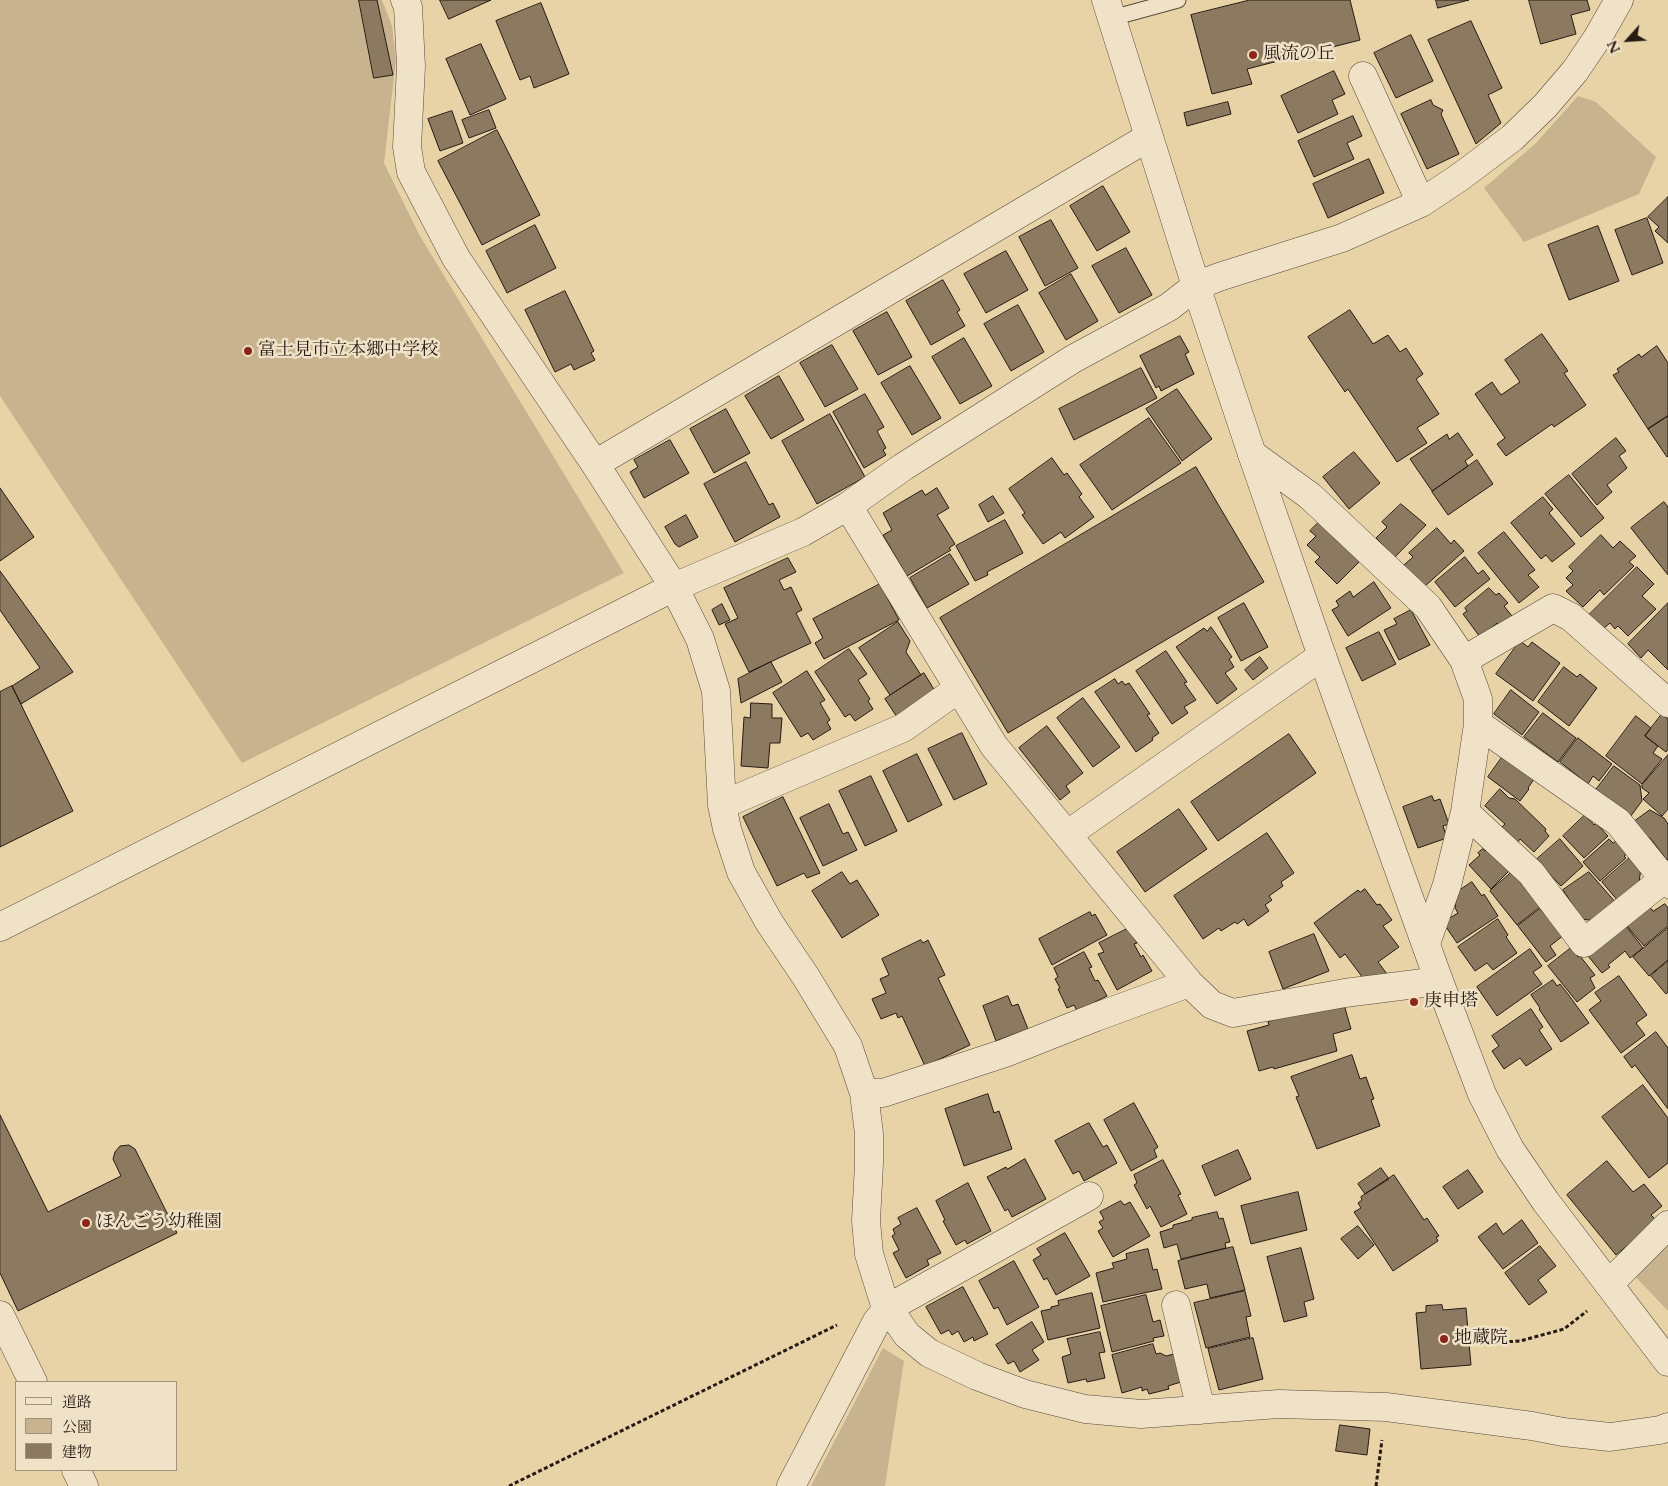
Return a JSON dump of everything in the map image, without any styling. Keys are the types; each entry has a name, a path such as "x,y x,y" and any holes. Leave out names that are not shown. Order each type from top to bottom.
{"street":[{"path":"405,0 408,7 411,66 407,147 410,172 456,258 595,464 674,587 700,639 716,691 722,805 727,829 742,872 769,922 806,977 848,1046 864,1093 868,1134 867,1239 878,1283 888,1308 907,1335 929,1353 977,1376 1024,1394 1085,1408 1142,1414 1279,1404 1386,1407 1610,1437 1660,1430 1668,1427"},
{"path":"0,927 674,587 803,532 848,506 903,467 1073,359 1169,307 1196,286 1219,276 1342,238 1421,203 1460,177 1512,138 1545,106 1594,44 1619,0"},
{"path":"1109,9 1196,286 1252,454 1322,656 1439,981 1482,1094 1510,1149 1546,1202 1668,1362"},
{"path":"1363,76 1421,203"},
{"path":"595,464 1149,137"},
{"path":"1252,454 1310,496 1428,607 1464,660 1478,699 1478,724 1465,812 1447,885 1426,943"},
{"path":"848,506 994,746 1189,983 1212,1005 1233,1013 1345,993 1439,981"},
{"path":"1464,660 1553,608 1572,617 1668,703"},
{"path":"1068,834 1322,656"},
{"path":"722,805 903,728 958,689"},
{"path":"1465,812 1531,874 1584,943 1666,881 1618,822 1478,724"},
{"path":"864,1093 883,1093 1005,1053 1189,983"},
{"path":"790,1486 877,1321 888,1308 1089,1196"},
{"path":"1611,1287 1668,1225"},
{"path":"1176,1306 1201,1410"},
{"path":"0,1315 33,1381"},
{"path":"76,1471 84,1486"}],"lane":[{"path":"1109,9 1178,0"}],"path":[{"path":"1482,1343 1520,1341 1564,1329 1611,1287"},
{"path":"510,1486 840,1324"},
{"path":"1376,1486 1386,1407"}],"green space":[{"name":"富士見市立本郷中学校","path":"0,0 382,0 392,26 396,60 384,163 420,236 624,573 242,763 0,396"},
{"path":"1578,96 1596,102 1656,157 1639,194 1524,242 1484,188 1536,143"},
{"path":"1668,1237 1668,1311 1631,1272"},
{"path":"883,1348 904,1361 885,1486 811,1486"}],"building":[{"path":"359,0 377,0 393,75 374,78"},
{"path":"440,0 491,0 449,19"},
{"name":"風流の丘","path":"1250,0 1350,0 1360,40 1247,69 1252,84 1212,94 1191,15"},
{"path":"1436,0 1469,0 1438,8"},
{"path":"1529,0 1587,0 1590,10 1571,15 1576,34 1541,44"},
{"path":"541,3 569,74 534,88 530,76 520,80 496,21"},
{"path":"1471,21 1502,88 1488,95 1501,123 1476,144 1428,40"},
{"path":"1411,35 1433,81 1396,98 1374,53"},
{"path":"481,44 506,99 470,115 446,59"},
{"path":"1334,71 1345,94 1332,100 1338,114 1298,133 1281,96"},
{"path":"1431,100 1433,105 1443,110 1441,114 1459,154 1427,169 1401,114"},
{"path":"1228,102 1231,114 1187,126 1184,113"},
{"path":"489,110 496,128 469,138 462,120"},
{"path":"452,111 463,143 440,151 428,119"},
{"path":"1353,116 1362,136 1347,143 1354,159 1314,177 1298,141"},
{"path":"497,130 540,215 482,245 438,161"},
{"path":"1369,159 1384,193 1328,218 1313,184"},
{"path":"1103,186 1130,232 1097,251 1070,206"},
{"path":"1668,197 1668,243 1655,231 1659,227 1648,217"},
{"path":"1647,218 1663,263 1632,275 1615,230"},
{"path":"1051,220 1078,268 1045,286 1019,237"},
{"path":"535,225 556,268 507,293 486,251"},
{"path":"1598,226 1619,281 1569,300 1548,245"},
{"path":"1126,248 1152,295 1119,313 1092,266"},
{"path":"1006,251 1028,290 986,313 964,274"},
{"path":"1071,274 1098,321 1066,340 1039,293"},
{"path":"943,280 960,310 957,312 965,326 931,345 906,301"},
{"path":"565,291 594,351 591,353 595,360 574,370 571,364 555,372 525,310"},
{"path":"1018,305 1044,352 1011,371 984,324"},
{"path":"1350,310 1373,344 1388,335 1400,352 1406,348 1423,374 1416,379 1439,414 1417,428 1427,443 1397,462 1348,389 1345,392 1308,337"},
{"path":"887,312 912,357 878,375 853,331"},
{"path":"1542,334 1568,371 1564,373 1586,405 1554,427 1552,424 1506,456 1497,444 1505,438 1475,394 1492,382 1501,395 1520,382 1505,360"},
{"path":"1180,336 1189,352 1185,354 1194,374 1161,391 1159,386 1156,388 1140,356"},
{"path":"964,338 992,386 960,404 932,357"},
{"path":"832,345 858,389 825,407 800,363"},
{"path":"1657,346 1668,363 1668,416 1648,429 1613,375 1619,372 1617,369 1639,354 1641,357"},
{"path":"910,366 941,418 912,435 881,383"},
{"path":"1141,368 1157,398 1074,440 1059,409"},
{"path":"779,376 804,420 771,439 745,396"},
{"path":"1177,389 1212,439 1182,461 1146,409"},
{"path":"865,394 884,427 877,431 886,448 883,450 886,455 864,468 833,412"},
{"path":"726,409 750,453 714,473 690,429"},
{"path":"830,414 865,477 817,504 782,441"},
{"path":"1668,416 1668,456 1667,457 1648,429"},
{"path":"1149,418 1181,463 1112,510 1080,465"},
{"path":"1458,433 1473,455 1465,461 1468,466 1432,491 1410,459 1447,434 1449,439"},
{"path":"1616,438 1626,451 1619,456 1627,468 1607,485 1612,492 1597,505 1572,474"},
{"path":"670,440 689,473 644,498 630,472 638,467 634,460"},
{"path":"1354,452 1380,483 1349,509 1323,477"},
{"path":"1052,458 1064,475 1067,473 1082,494 1079,497 1094,517 1065,538 1061,532 1043,544 1022,515 1025,513 1009,489"},
{"path":"1477,460 1493,484 1448,515 1432,492"},
{"path":"746,462 769,505 773,503 780,517 735,542 704,484"},
{"path":"1196,467 1264,582 1008,733 940,618"},
{"path":"1569,475 1604,518 1581,537 1545,494"},
{"path":"0,488 34,537 0,561"},
{"path":"937,488 949,508 937,515 955,544 949,548 951,550 907,576 883,535 892,530 883,513 922,490 925,495"},
{"path":"993,496 1004,513 988,522 979,505"},
{"path":"1543,497 1553,509 1549,513 1575,544 1552,562 1546,555 1541,559 1511,523"},
{"path":"1664,502 1668,507 1668,575 1631,528"},
{"path":"1401,504 1426,525 1395,557 1376,538 1387,527 1382,522"},
{"path":"686,515 698,537 679,547 675,544 665,527"},
{"path":"1005,520 1023,553 987,572 988,575 975,581 956,546"},
{"path":"1321,520 1361,560 1337,584 1315,562 1320,557 1307,545 1316,536 1310,531"},
{"path":"1437,528 1451,544 1454,540 1464,551 1424,587 1404,565 1413,557 1409,553"},
{"path":"1504,532 1535,570 1528,575 1539,587 1519,603 1478,553"},
{"path":"1601,535 1613,548 1620,541 1636,556 1629,562 1634,566 1604,595 1600,590 1583,607 1566,591 1573,585 1566,578 1573,571 1569,567"},
{"path":"950,554 969,584 927,608 910,578"},
{"path":"1465,557 1478,574 1483,570 1490,579 1455,607 1435,582"},
{"path":"788,558 796,572 779,580 784,590 791,587 802,610 796,613 811,643 749,672 725,624 738,618 724,588"},
{"path":"1637,567 1654,584 1642,596 1656,609 1628,636 1618,626 1615,629 1610,623 1603,629 1589,615"},
{"path":"0,571 73,672 21,704 12,686 40,668 0,610"},
{"path":"1374,582 1391,608 1348,636 1332,610 1339,606 1336,601 1350,591 1353,597"},
{"path":"880,584 899,620 824,659 815,643 823,638 813,619"},
{"path":"1489,588 1496,595 1499,593 1508,603 1504,606 1512,616 1499,627 1497,623 1480,637 1463,614 1467,611 1465,608"},
{"path":"1244,603 1268,647 1241,661 1218,618"},
{"path":"1668,603 1668,670 1648,650 1641,658 1628,644"},
{"path":"722,604 730,620 719,625 712,610"},
{"path":"1411,610 1430,645 1399,660 1384,630 1397,624 1394,619"},
{"path":"898,622 910,641 906,652 921,675 890,695 859,648"},
{"path":"1211,627 1232,657 1229,659 1234,667 1225,673 1237,689 1217,704 1176,647 1204,628 1207,631"},
{"path":"1379,632 1396,664 1362,681 1346,648"},
{"path":"1520,641 1528,647 1532,642 1560,663 1533,701 1496,674"},
{"path":"849,649 867,674 858,680 870,699 868,701 873,709 855,721 850,714 845,717 815,672"},
{"path":"1166,651 1187,682 1184,683 1196,700 1184,707 1188,713 1172,724 1136,671"},
{"path":"1260,657 1268,668 1253,680 1245,670"},
{"path":"771,662 782,682 741,703 738,679"},
{"path":"1564,667 1577,677 1580,674 1597,688 1569,726 1538,702"},
{"path":"807,671 825,700 820,703 830,720 827,722 831,729 813,740 808,733 801,737 773,693"},
{"path":"924,673 935,691 897,717 885,699"},
{"path":"1115,679 1118,684 1122,681 1125,685 1129,683 1150,714 1147,715 1159,733 1152,738 1153,740 1136,752 1095,692"},
{"path":"12,686 73,811 0,847 0,692"},
{"path":"1511,690 1539,712 1522,735 1494,714"},
{"path":"1083,698 1120,747 1093,767 1057,718"},
{"path":"751,703 772,704 772,718 782,718 780,743 770,743 768,768 741,766 744,717 750,718"},
{"path":"1543,713 1576,738 1558,762 1524,737"},
{"path":"1662,714 1668,719 1668,749 1666,752 1645,736"},
{"path":"1636,716 1651,728 1645,736 1658,746 1653,753 1662,759 1642,784 1606,756"},
{"path":"1047,726 1083,773 1066,786 1070,792 1060,800 1019,748"},
{"path":"962,733 987,784 954,800 928,749"},
{"path":"1289,734 1316,773 1218,841 1191,802"},
{"path":"1578,738 1612,764 1599,781 1593,776 1588,784 1560,762"},
{"path":"917,754 942,805 908,822 883,771"},
{"path":"1668,755 1668,809 1662,816 1643,799 1649,793 1642,788 1642,785"},
{"path":"1503,756 1536,776 1520,801 1488,777"},
{"path":"1614,766 1640,785 1642,801 1630,817 1595,791"},
{"path":"871,776 897,831 865,846 839,791"},
{"path":"1500,789 1509,798 1515,799 1546,829 1545,831 1549,836 1534,852 1520,839 1517,843 1501,828 1505,824 1485,806"},
{"path":"1432,796 1434,801 1440,799 1449,824 1443,826 1447,838 1418,848 1403,807"},
{"path":"783,797 820,873 807,878 804,873 777,886 743,817"},
{"path":"829,804 843,834 848,832 857,850 823,866 800,818"},
{"path":"1179,809 1207,849 1145,892 1117,852"},
{"path":"1650,810 1664,818 1668,824 1667,860 1635,821"},
{"path":"1585,815 1594,825 1596,823 1608,836 1584,858 1563,836"},
{"path":"1267,833 1294,873 1281,882 1283,886 1269,896 1272,900 1265,905 1269,911 1248,926 1244,919 1237,924 1235,922 1221,931 1219,928 1203,939 1174,896"},
{"path":"1619,838 1630,851 1624,856 1626,858 1600,881 1583,862 1609,839 1613,843"},
{"path":"1560,839 1583,866 1561,886 1536,860"},
{"path":"1483,849 1485,851 1487,849 1509,871 1491,889 1469,865 1480,855 1478,853"},
{"path":"1632,856 1641,867 1639,883 1618,901 1602,882"},
{"path":"842,872 850,884 857,880 879,915 842,938 812,891"},
{"path":"1512,872 1540,907 1517,925 1490,891"},
{"path":"1589,872 1617,904 1595,921 1582,919 1563,890"},
{"path":"1472,882 1482,896 1484,894 1498,916 1457,943 1446,927 1448,919 1458,913 1455,908 1457,892"},
{"path":"1365,889 1392,920 1383,926 1399,947 1378,962 1387,974 1363,978 1345,954 1340,958 1314,923 1358,890 1360,892"},
{"path":"1665,904 1668,908 1668,926 1644,946 1627,926 1649,906 1653,911"},
{"path":"1540,909 1546,916 1548,914 1564,935 1550,946 1556,955 1546,962 1518,926"},
{"path":"1090,912 1092,916 1095,914 1107,935 1052,965 1039,939"},
{"path":"1498,919 1508,935 1506,937 1517,953 1493,970 1487,963 1475,971 1458,947"},
{"path":"1626,926 1643,948 1630,958 1625,951 1608,965 1610,967 1602,973 1588,956"},
{"path":"1129,928 1137,943 1134,944 1152,971 1117,990 1098,954 1104,952 1099,943"},
{"path":"1668,928 1668,960 1649,976 1633,957"},
{"path":"1314,934 1329,971 1283,989 1269,952"},
{"path":"921,940 923,943 928,940 945,975 938,978 970,1045 925,1066 902,1016 898,1018 896,1013 881,1019 872,999 886,993 880,979 889,975 882,959"},
{"path":"1571,948 1595,975 1590,978 1595,988 1577,1002 1548,966"},
{"path":"1530,949 1542,966 1533,972 1542,984 1497,1016 1477,987"},
{"path":"1084,952 1092,967 1089,968 1095,981 1098,980 1107,996 1077,1011 1074,1005 1067,1008 1058,989 1060,988 1055,979 1058,977 1054,968"},
{"path":"1668,961 1668,992 1666,994 1651,976"},
{"path":"1619,976 1647,1015 1636,1023 1645,1035 1621,1053 1589,1010 1601,1001 1595,993"},
{"path":"1553,980 1557,986 1560,984 1589,1023 1561,1042 1531,995"},
{"path":"1008,996 1012,1006 1018,1004 1028,1029 996,1041 983,1006"},
{"path":"1343,1001 1351,1029 1333,1034 1337,1051 1274,1069 1273,1067 1259,1071 1247,1031 1269,1025 1268,1022"},
{"path":"1531,1009 1543,1027 1539,1030 1552,1049 1526,1066 1520,1058 1504,1069 1492,1051 1499,1046 1492,1036"},
{"path":"1656,1032 1668,1048 1668,1109 1635,1065 1632,1068 1624,1057"},
{"path":"1352,1055 1360,1079 1366,1077 1374,1099 1371,1100 1380,1126 1317,1149 1296,1097 1299,1096 1291,1077"},
{"path":"1643,1085 1668,1118 1668,1163 1649,1178 1602,1117"},
{"path":"988,1094 994,1113 999,1111 1012,1149 964,1166 945,1109"},
{"path":"1134,1103 1158,1147 1154,1150 1157,1157 1131,1171 1104,1120"},
{"name":"ほんごう幼稚園","path":"0,1115 48,1212 121,1176 113,1159 115,1152 120,1146 129,1145 135,1149 177,1233 18,1311 0,1273"},
{"path":"1089,1123 1103,1147 1107,1145 1117,1163 1084,1181 1079,1171 1073,1174 1055,1141"},
{"path":"1238,1150 1251,1179 1215,1196 1202,1166"},
{"path":"1025,1159 1046,1199 1012,1217 1008,1209 1005,1211 987,1177"},
{"path":"1163,1160 1181,1194 1178,1195 1187,1214 1161,1227 1150,1206 1147,1209 1134,1185 1137,1183 1134,1175"},
{"path":"1607,1161 1633,1192 1644,1184 1662,1206 1651,1215 1657,1221 1616,1255 1567,1195"},
{"path":"1381,1168 1389,1179 1365,1194 1358,1184"},
{"path":"1468,1170 1483,1192 1458,1209 1443,1187"},
{"path":"1394,1175 1424,1220 1427,1218 1439,1236 1436,1237 1438,1241 1393,1271 1354,1212 1361,1208 1358,1203 1362,1200 1361,1197"},
{"path":"968,1183 991,1231 967,1244 965,1240 956,1245 943,1221 945,1220 936,1201"},
{"path":"1298,1192 1307,1230 1251,1244 1241,1206"},
{"path":"1121,1201 1124,1205 1130,1202 1150,1236 1113,1257 1098,1231 1103,1228 1099,1222 1104,1219 1100,1212"},
{"path":"917,1208 941,1253 927,1260 929,1265 906,1278 893,1253 899,1250 892,1236 895,1234 893,1229 901,1224 898,1218"},
{"path":"1217,1212 1219,1219 1223,1218 1230,1242 1225,1243 1226,1248 1181,1259 1177,1244 1164,1248 1160,1232 1173,1228 1173,1225 1192,1220 1192,1218"},
{"path":"1522,1220 1538,1243 1503,1269 1478,1237 1496,1223 1503,1234"},
{"path":"1358,1226 1374,1245 1358,1259 1341,1239"},
{"path":"1065,1233 1090,1276 1056,1295 1047,1278 1044,1280 1033,1260 1041,1255 1037,1249"},
{"path":"1540,1246 1556,1266 1538,1280 1547,1292 1529,1305 1505,1273"},
{"path":"1233,1247 1245,1290 1210,1298 1207,1284 1185,1289 1178,1261"},
{"path":"1301,1248 1314,1299 1304,1302 1307,1316 1284,1322 1267,1257"},
{"path":"1148,1249 1153,1270 1157,1269 1162,1289 1103,1302 1096,1273 1114,1268 1112,1263 1127,1259 1126,1254"},
{"path":"1014,1261 1039,1307 1007,1325 998,1307 994,1309 979,1281"},
{"path":"963,1287 988,1334 974,1341 973,1337 964,1342 958,1331 952,1335 949,1330 941,1334 926,1307"},
{"path":"1245,1291 1251,1316 1246,1317 1250,1337 1206,1348 1194,1303"},
{"path":"1092,1293 1100,1328 1048,1340 1041,1311 1059,1305 1058,1301"},
{"path":"1146,1295 1153,1322 1160,1320 1164,1336 1153,1338 1154,1341 1112,1352 1101,1306"},
{"name":"地蔵院","path":"1442,1305 1443,1310 1466,1308 1471,1365 1421,1369 1416,1313 1426,1312 1426,1306"},
{"path":"1032,1322 1044,1342 1032,1350 1039,1360 1020,1372 1014,1361 1008,1364 996,1345"},
{"path":"1100,1332 1105,1352 1099,1353 1105,1378 1087,1382 1086,1379 1068,1383 1062,1357 1071,1354 1067,1339"},
{"path":"1253,1338 1263,1379 1219,1390 1208,1349"},
{"path":"1153,1344 1156,1354 1160,1353 1166,1356 1174,1354 1181,1382 1168,1386 1169,1389 1149,1394 1147,1389 1142,1391 1142,1387 1122,1393 1112,1355"},
{"path":"1340,1425 1370,1429 1367,1455 1336,1451"}],"place":[{"name":"風流の丘","path":"1253,55"},
{"name":"富士見市立本郷中学校","path":"248,351"},
{"name":"庚申塔","path":"1414,1002"},
{"name":"ほんごう幼稚園","path":"86,1223"},
{"name":"地蔵院","path":"1444,1339"}]}
